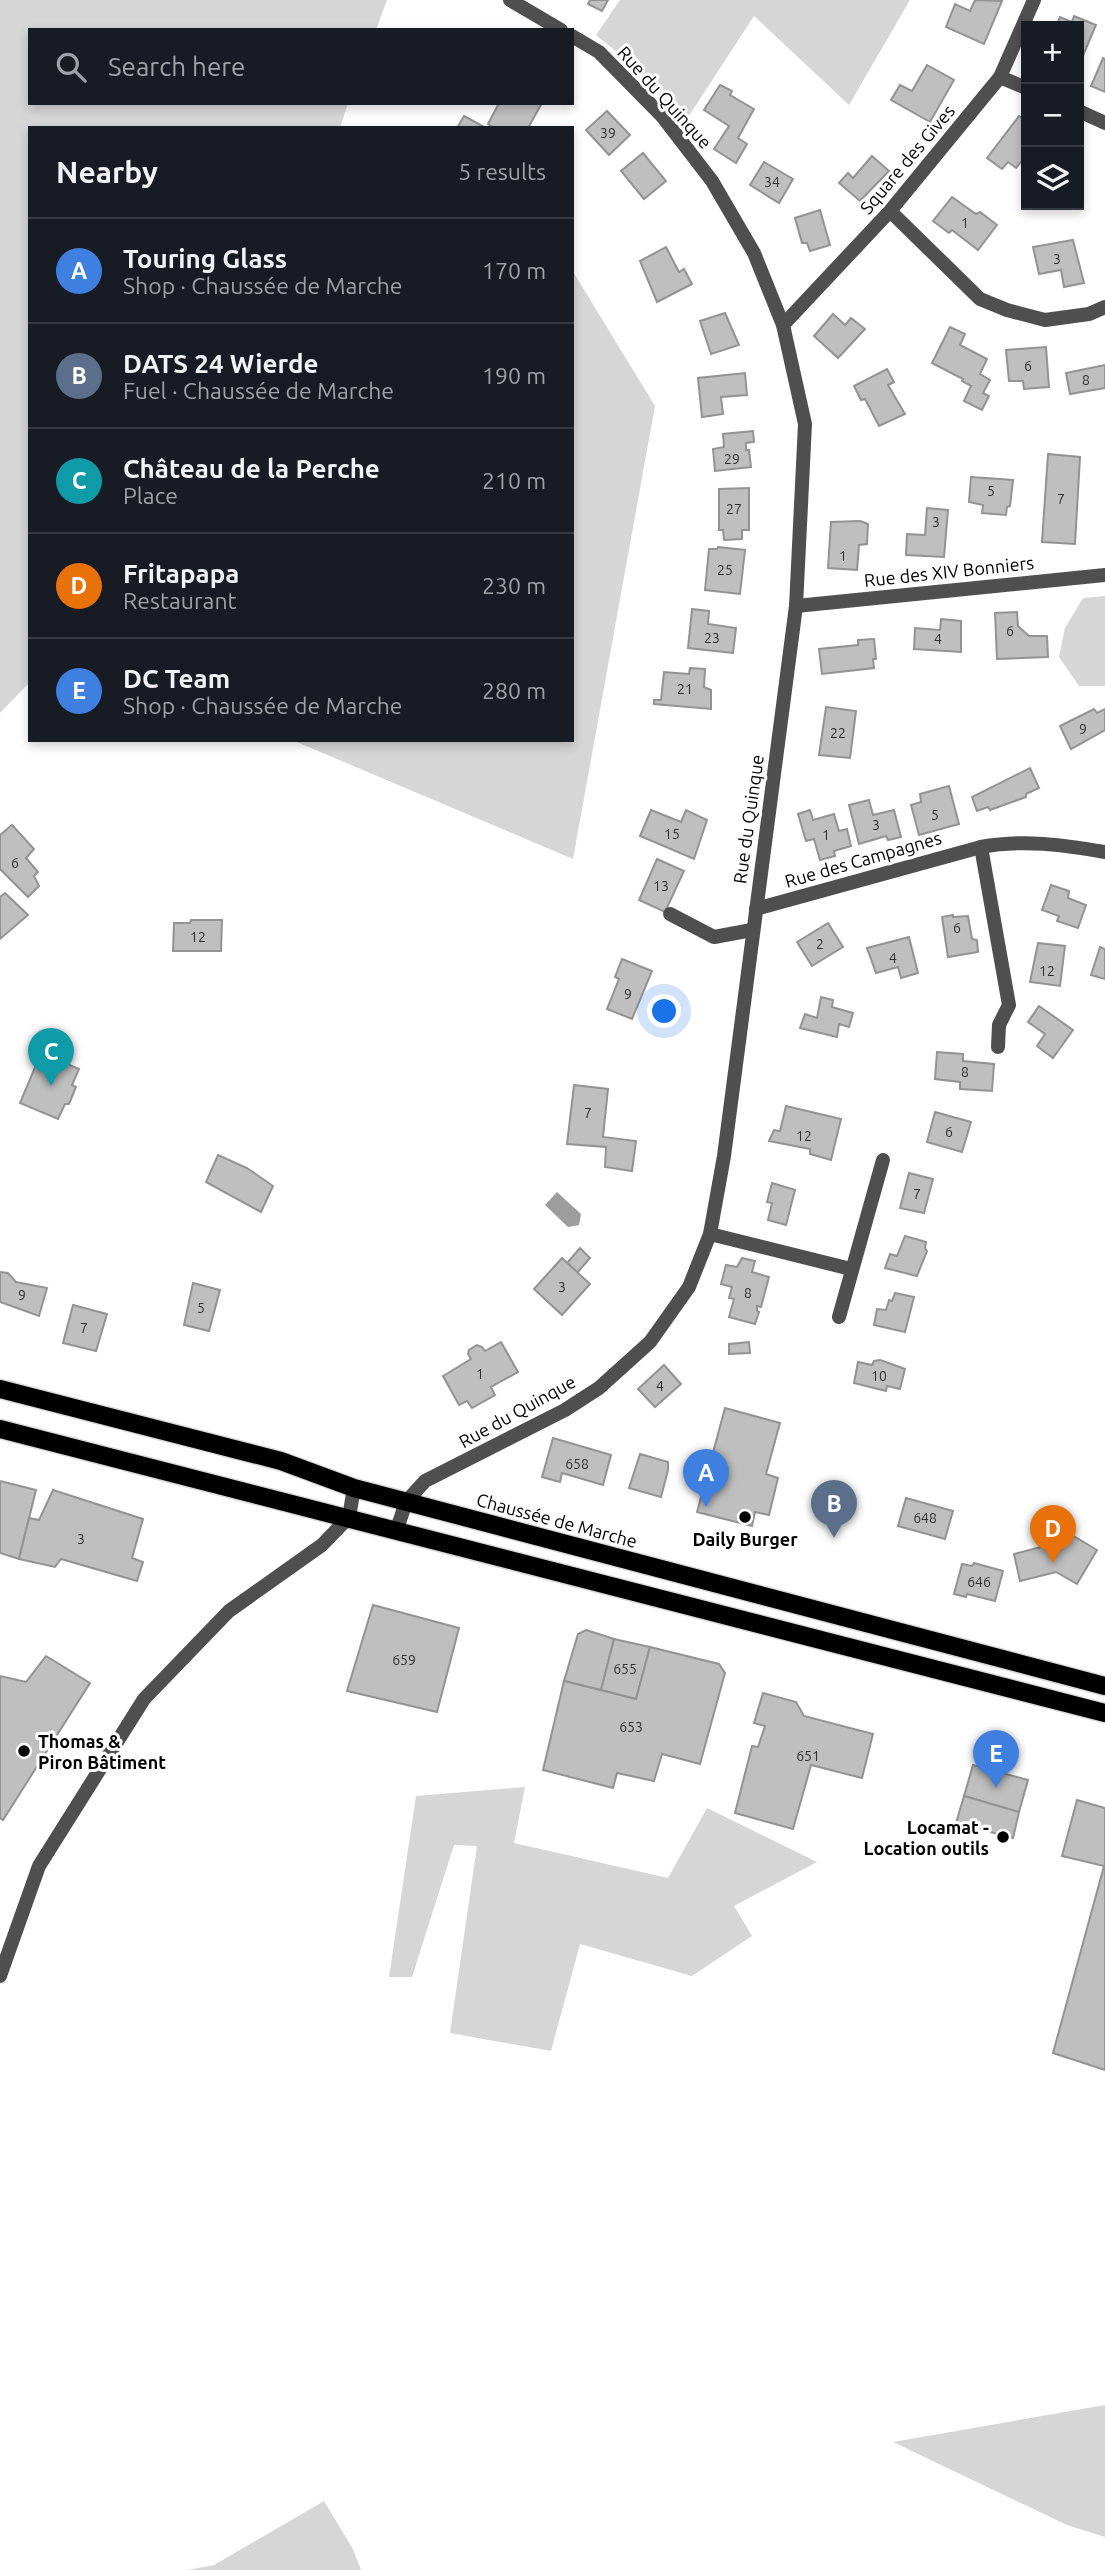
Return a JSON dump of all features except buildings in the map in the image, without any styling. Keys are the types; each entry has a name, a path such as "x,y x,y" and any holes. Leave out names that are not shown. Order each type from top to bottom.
{"main road":[{"name":"Chaussée de Marche","path":"0,1389 281,1461 354,1488 405,1502 1105,1686"},
{"path":"0,1429 1105,1713"}],"street":[{"path":"510,0 558,28"},
{"name":"Square des Gives","path":"783,325 890,211 1000,77 1034,0"},
{"name":"Rue du Quinque","path":"405,1502 425,1481 565,1410 629,1363 650,1342 682,1297 710,1234 724,1156 796,606 805,424 783,325 754,253 712,181 662,116 599,52 574,37"},
{"path":"1000,77 1021,86"},
{"path":"1084,113 1105,123"},
{"path":"890,211 980,299 1007,310 1045,320 1089,314 1105,307"},
{"name":"Rue des XIV Bonniers","path":"796,606 1105,575"},
{"name":"Rue des Campagnes","path":"756,909 981,846 1002,843 1053,843 1105,852"},
{"path":"981,846 1009,1005 999,1025 998,1047"},
{"path":"670,914 714,937 752,930"},
{"path":"839,1317 883,1160"},
{"path":"710,1234 851,1269"},
{"path":"0,1976 39,1867 144,1699 229,1611 322,1545 349,1517 354,1488"},
{"path":"397,1529 405,1502"}],"shaded area":[{"path":"0,0 387,0 377,28 28,28 28,105 347,105 341,126 28,126 28,684 0,713"},
{"path":"620,0 910,0 849,105 754,16 683,125 666,92 596,35"},
{"path":"574,273 655,406 573,859 297,742 574,742"},
{"path":"1105,596 1105,686 1079,686 1059,657 1065,628 1083,598"},
{"path":"557,1192 581,1214 579,1225 568,1227 545,1205"},
{"path":"525,1787 514,1843 668,1878 707,1808 817,1862 734,1906 752,1936 692,1976 580,1944 551,2051 450,2033 477,1846 454,1845 412,1977 389,1977 416,1796"},
{"path":"1105,2405 1105,2537 1067,2525 893,2442"},
{"path":"324,2501 353,2549 361,2570 187,2570 214,2565"}],"place":[{"name":"Château de la Perche","path":"51,1086"},
{"name":"Touring Glass","path":"706,1507"},
{"name":"Daily Burger","path":"745,1517"},
{"name":"DATS 24 Wierde","path":"834,1538"},
{"name":"Fritapapa","path":"1053,1563"},
{"name":"Thomas & Piron Bâtiment","path":"24,1751"},
{"name":"DC Team","path":"996,1788"},
{"name":"Locamat - Location outils","path":"1003,1837"}]}
